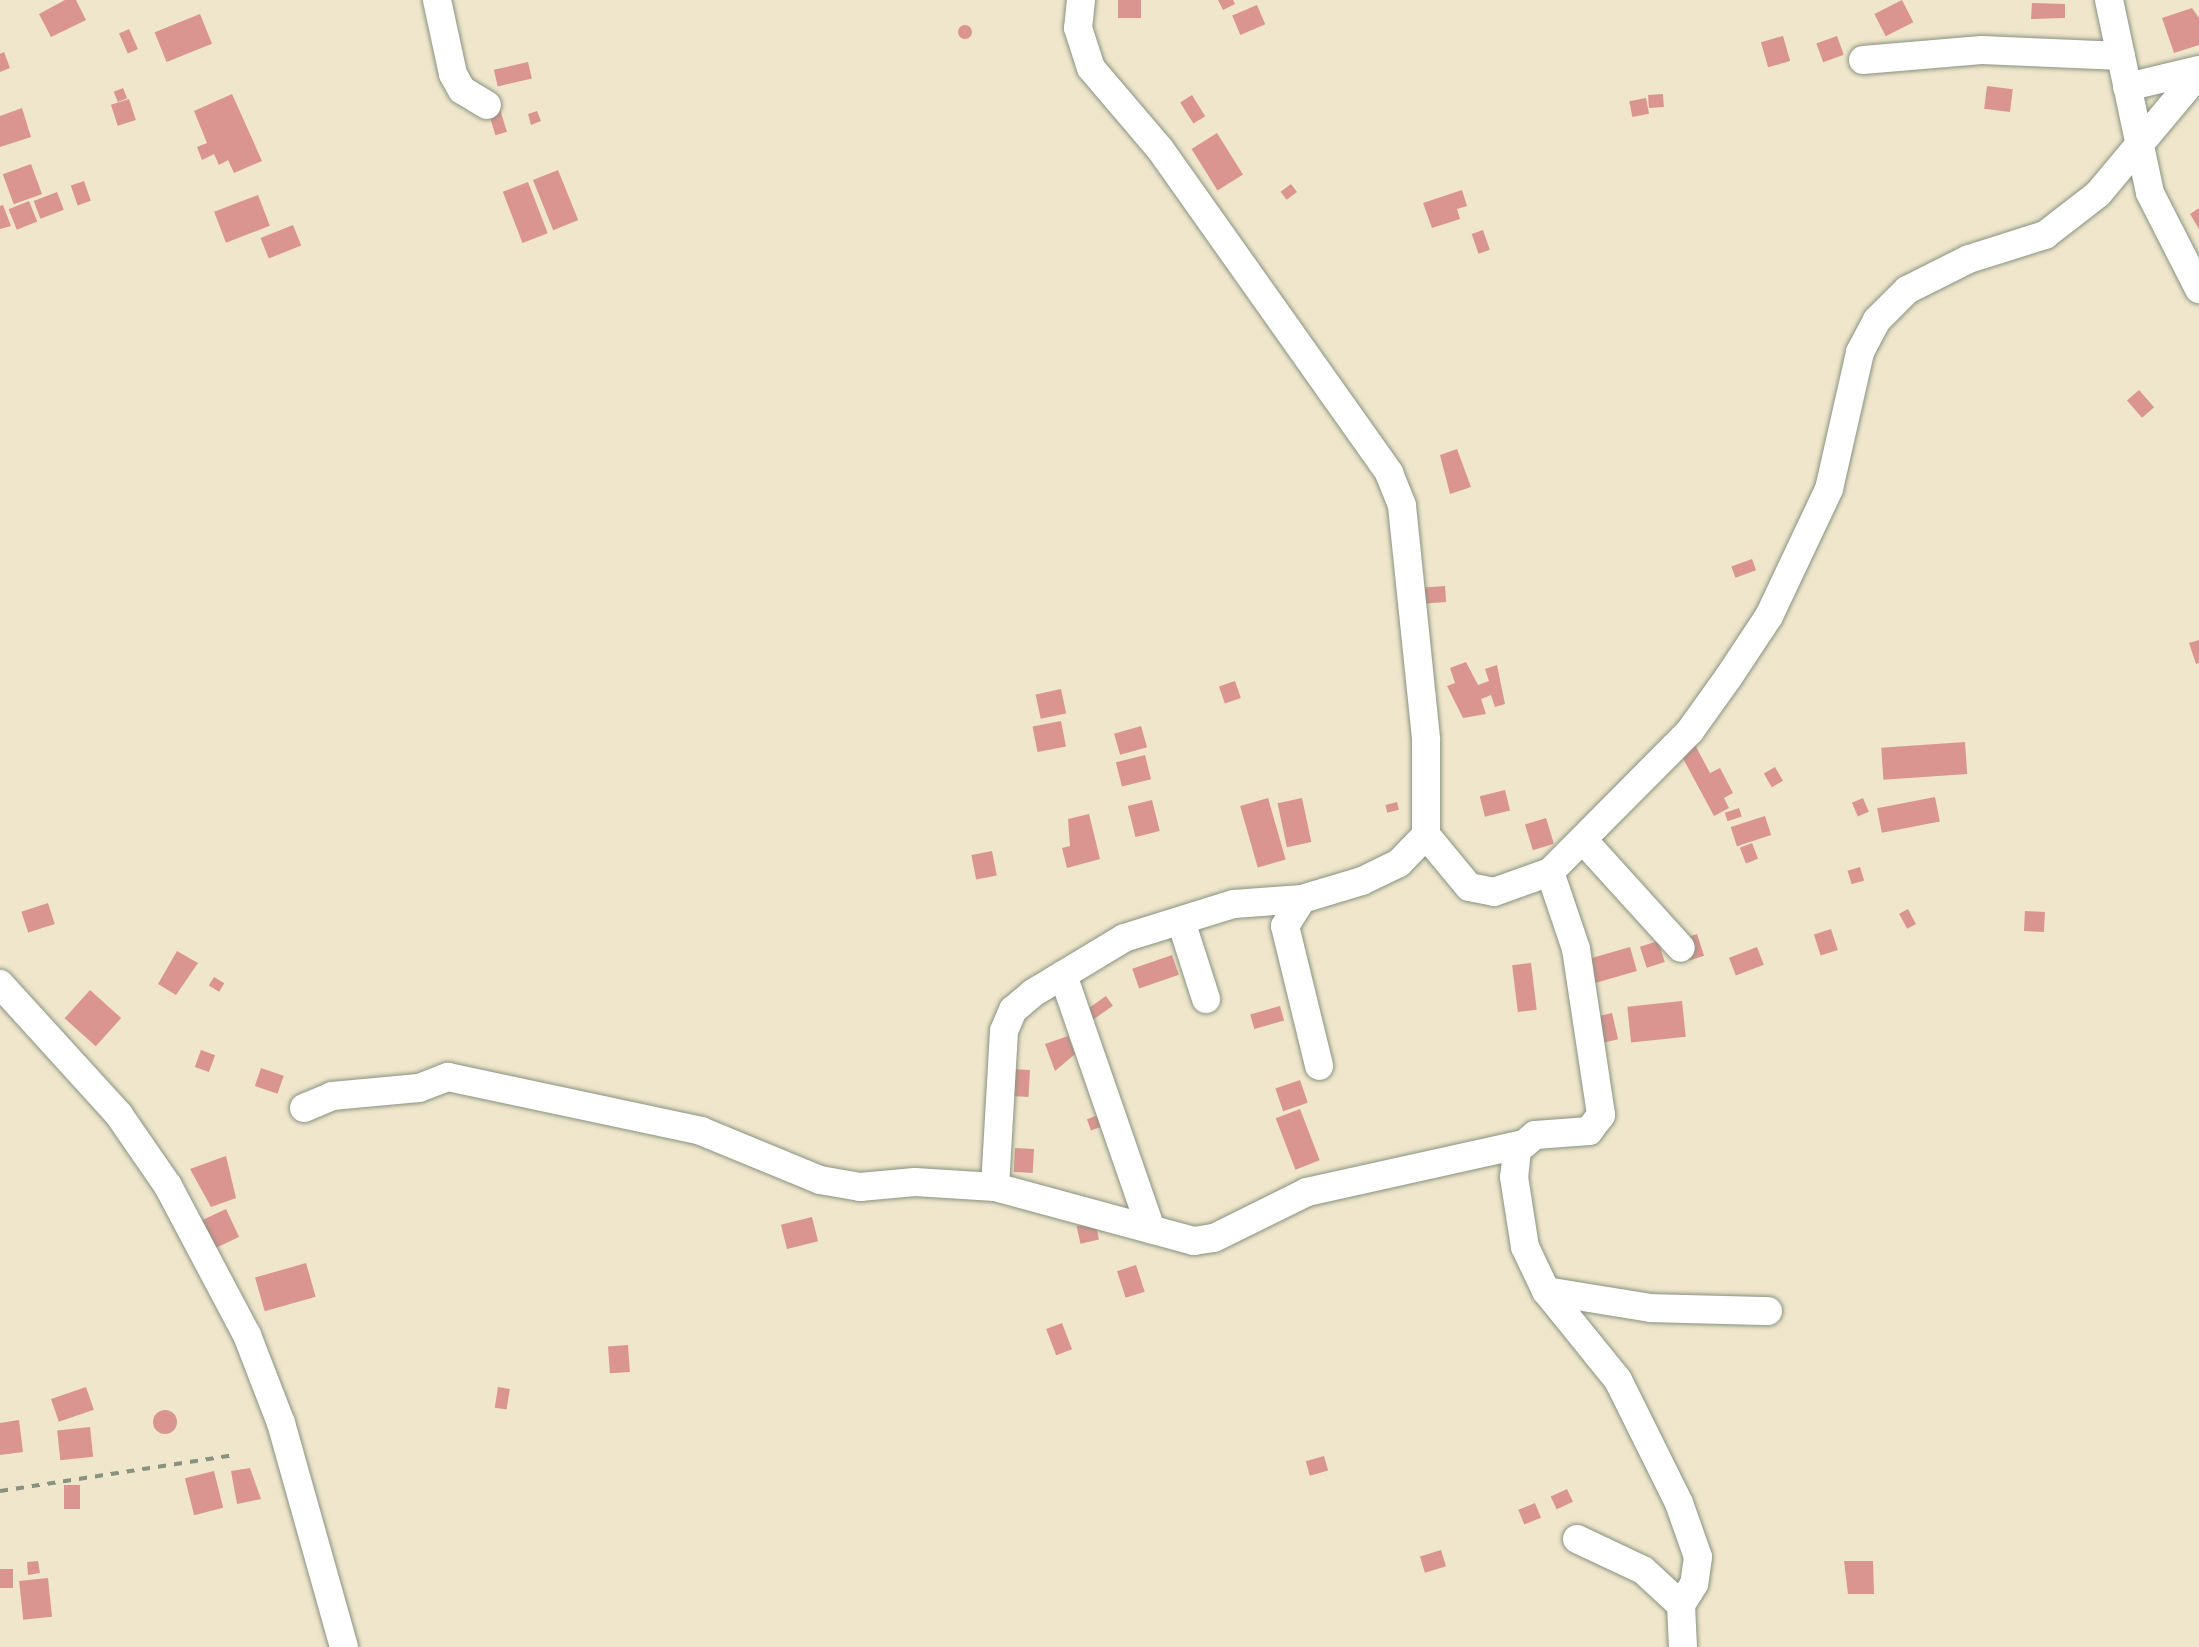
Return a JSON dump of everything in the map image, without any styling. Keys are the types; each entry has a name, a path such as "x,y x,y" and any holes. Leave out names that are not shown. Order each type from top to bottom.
{"street":[{"path":"437,0 453,74 462,90 487,105"},
{"path":"1081,0 1078,28 1091,68 1160,149 1366,438 1402,506 1426,740 1426,835 1452,872 1468,887 1494,892 1550,872 1584,841 1690,731 1769,616 1829,489 1860,352 1876,320 1907,290 1969,260 2045,235 2098,194 2140,150 2199,72"},
{"path":"2109,0 2140,150 2167,234 2199,289"},
{"path":"1863,60 1982,50 2121,56"},
{"path":"2127,87 2199,72"},
{"path":"995,1187 1004,1030 1013,1010 1124,938 1234,904 1302,899 1398,863 1426,835"},
{"path":"1584,841 1681,948"},
{"path":"1398,863 1452,872"},
{"path":"304,1108 332,1096 418,1088 448,1077 701,1131 820,1180 860,1187 915,1182 995,1187 1194,1241 1214,1238 1306,1192 1523,1144 1535,1135 1589,1131 1601,1115 1576,949 1550,872"},
{"path":"1302,899 1285,926 1318,1066"},
{"path":"1181,921 1206,999"},
{"path":"1063,975 1151,1229"},
{"path":"0,984 119,1115 168,1186 247,1335 281,1423 344,1647"},
{"path":"1523,1144 1514,1177 1525,1247 1546,1290 1618,1380 1679,1503 1698,1557 1694,1584 1680,1604 1683,1647"},
{"path":"1546,1290 1651,1308 1768,1310"},
{"path":"1577,1539 1643,1570 1680,1604"}],"path":[{"path":"0,1491 236,1455"}],"building":[{"path":"65,0 76,0 86,20 51,37 39,14"},
{"path":"1118,0 1141,0 1141,18 1118,18"},
{"path":"1218,0 1233,0 1235,4 1223,10"},
{"path":"1902,0 1913,22 1886,36 1874,14"},
{"path":"2032,3 2065,4 2065,18 2031,19"},
{"path":"1257,5 1265,24 1240,35 1232,16"},
{"path":"2192,8 2199,18 2199,45 2174,53 2162,18"},
{"path":"200,14 212,44 167,62 155,32"},
{"path":"965,25 972,32 965,39 958,32"},
{"path":"129,29 138,49 128,54 119,33"},
{"path":"1783,36 1790,61 1768,67 1761,42"},
{"path":"1837,36 1844,55 1823,62 1816,44"},
{"path":"4,52 10,68 0,72 0,54"},
{"path":"528,62 532,79 498,86 494,70"},
{"path":"1987,86 2013,89 2010,112 1984,109"},
{"path":"123,88 127,98 118,102 114,92"},
{"path":"232,94 262,161 234,173 228,160 219,165 214,154 202,160 197,147 207,143 194,111"},
{"path":"1663,94 1664,107 1649,108 1648,95"},
{"path":"1192,95 1205,116 1193,124 1180,102"},
{"path":"1646,98 1649,114 1632,117 1629,101"},
{"path":"129,99 136,120 118,126 111,105"},
{"path":"499,106 507,132 495,135 488,110"},
{"path":"22,108 31,137 0,147 0,116"},
{"path":"537,111 541,121 531,125 528,114"},
{"path":"1217,133 1243,175 1218,190 1192,149"},
{"path":"31,164 42,194 14,204 3,174"},
{"path":"558,170 578,220 553,230 533,180"},
{"path":"84,181 91,201 78,205 71,186"},
{"path":"528,182 548,233 523,243 503,192"},
{"path":"1291,184 1297,192 1287,200 1281,192"},
{"path":"1462,190 1467,206 1457,209 1460,219 1432,228 1423,203"},
{"path":"57,192 64,210 40,219 34,201"},
{"path":"258,195 270,226 226,243 214,212"},
{"path":"29,201 37,221 17,230 9,209"},
{"path":"3,205 11,226 0,229 0,206"},
{"path":"2199,208 2199,229 2190,214"},
{"path":"293,225 301,245 269,259 261,238"},
{"path":"1483,230 1490,250 1478,254 1472,234"},
{"path":"2139,390 2154,407 2142,418 2127,400"},
{"path":"1457,449 1471,487 1450,494 1440,455"},
{"path":"1752,559 1756,570 1735,578 1731,567"},
{"path":"1445,586 1446,602 1418,604 1417,588"},
{"path":"2199,640 2199,663 2196,664 2189,643"},
{"path":"1466,662 1478,685 1489,681 1485,669 1497,665 1505,704 1495,707 1491,695 1481,699 1486,714 1463,718 1447,686 1455,683 1450,668"},
{"path":"1235,681 1241,698 1225,704 1219,687"},
{"path":"1061,689 1066,713 1041,719 1036,694"},
{"path":"1061,721 1066,747 1037,752 1033,727"},
{"path":"1141,726 1147,747 1120,755 1114,734"},
{"path":"1965,742 1967,774 1883,780 1881,748"},
{"path":"1694,743 1710,773 1720,768 1733,793 1724,798 1729,808 1714,816 1679,751"},
{"path":"1145,755 1151,779 1122,787 1116,762"},
{"path":"1775,767 1783,781 1772,787 1764,774"},
{"path":"1505,790 1510,810 1485,817 1480,796"},
{"path":"1935,797 1940,822 1882,833 1877,808"},
{"path":"1268,798 1286,860 1258,868 1240,806"},
{"path":"1302,798 1311,842 1287,847 1278,803"},
{"path":"1863,798 1869,812 1858,816 1852,803"},
{"path":"1152,800 1160,831 1135,837 1128,806"},
{"path":"1397,802 1399,810 1387,813 1385,805"},
{"path":"1739,808 1742,817 1728,821 1725,813"},
{"path":"1089,814 1100,859 1067,868 1062,848 1070,846 1068,819"},
{"path":"1765,816 1771,835 1737,846 1731,827"},
{"path":"1546,818 1554,844 1533,850 1525,824"},
{"path":"1752,843 1758,859 1746,864 1740,848"},
{"path":"992,851 997,876 976,880 971,855"},
{"path":"1860,867 1864,880 1852,884 1848,871"},
{"path":"48,903 55,924 28,933 21,912"},
{"path":"1908,909 1916,924 1907,929 1899,914"},
{"path":"2025,911 2045,912 2044,932 2024,931"},
{"path":"1831,929 1838,950 1821,955 1814,935"},
{"path":"1697,934 1704,956 1689,961 1682,939"},
{"path":"1658,941 1665,962 1647,968 1640,947"},
{"path":"1630,947 1637,971 1592,984 1585,960"},
{"path":"1757,947 1764,965 1736,975 1729,958"},
{"path":"177,951 198,963 176,995 158,984"},
{"path":"1172,955 1179,975 1139,989 1132,969"},
{"path":"1531,963 1537,1010 1518,1012 1512,965"},
{"path":"214,977 224,983 219,992 209,986"},
{"path":"90,990 121,1018 96,1046 65,1018"},
{"path":"1106,996 1113,1006 1091,1021 1084,1011"},
{"path":"1682,1001 1686,1037 1631,1043 1627,1007"},
{"path":"1280,1006 1284,1020 1254,1029 1250,1015"},
{"path":"1612,1013 1618,1039 1604,1042 1598,1016"},
{"path":"1068,1036 1075,1054 1055,1071 1045,1044"},
{"path":"201,1050 215,1055 209,1072 195,1067"},
{"path":"261,1068 284,1076 278,1094 255,1086"},
{"path":"1010,1069 1030,1070 1029,1097 1009,1096"},
{"path":"1300,1080 1308,1103 1283,1111 1275,1088"},
{"path":"1300,1109 1320,1160 1295,1170 1276,1118"},
{"path":"1101,1114 1105,1125 1091,1130 1087,1119"},
{"path":"1015,1148 1034,1149 1033,1173 1014,1172"},
{"path":"226,1156 236,1198 211,1207 190,1169"},
{"path":"226,1209 239,1237 216,1248 202,1220"},
{"path":"812,1217 818,1241 787,1249 781,1225"},
{"path":"1095,1222 1099,1240 1081,1244 1076,1226"},
{"path":"306,1263 316,1297 265,1311 255,1278"},
{"path":"1136,1265 1145,1292 1126,1298 1117,1271"},
{"path":"1062,1323 1072,1349 1056,1355 1046,1329"},
{"path":"628,1345 630,1372 610,1373 608,1346"},
{"path":"86,1387 94,1410 59,1422 51,1399"},
{"path":"498,1387 510,1389 507,1410 495,1408"},
{"path":"165,1410 174,1413 174,1431 165,1434 156,1431 153,1422 156,1413"},
{"path":"19,1420 23,1452 0,1455 0,1423"},
{"path":"90,1427 93,1457 60,1460 57,1430"},
{"path":"1324,1456 1328,1470 1310,1476 1306,1461"},
{"path":"250,1468 261,1499 237,1504 231,1471"},
{"path":"214,1471 223,1508 194,1515 185,1478"},
{"path":"64,1485 80,1485 80,1509 64,1509"},
{"path":"1567,1489 1573,1502 1557,1509 1551,1497"},
{"path":"1535,1503 1541,1518 1524,1525 1518,1510"},
{"path":"1441,1550 1446,1566 1425,1573 1420,1556"},
{"path":"38,1561 40,1573 28,1575 27,1562"},
{"path":"1844,1561 1873,1561 1874,1594 1848,1594"},
{"path":"0,1569 13,1569 13,1588 0,1588"},
{"path":"48,1578 52,1617 23,1620 19,1581"}]}
